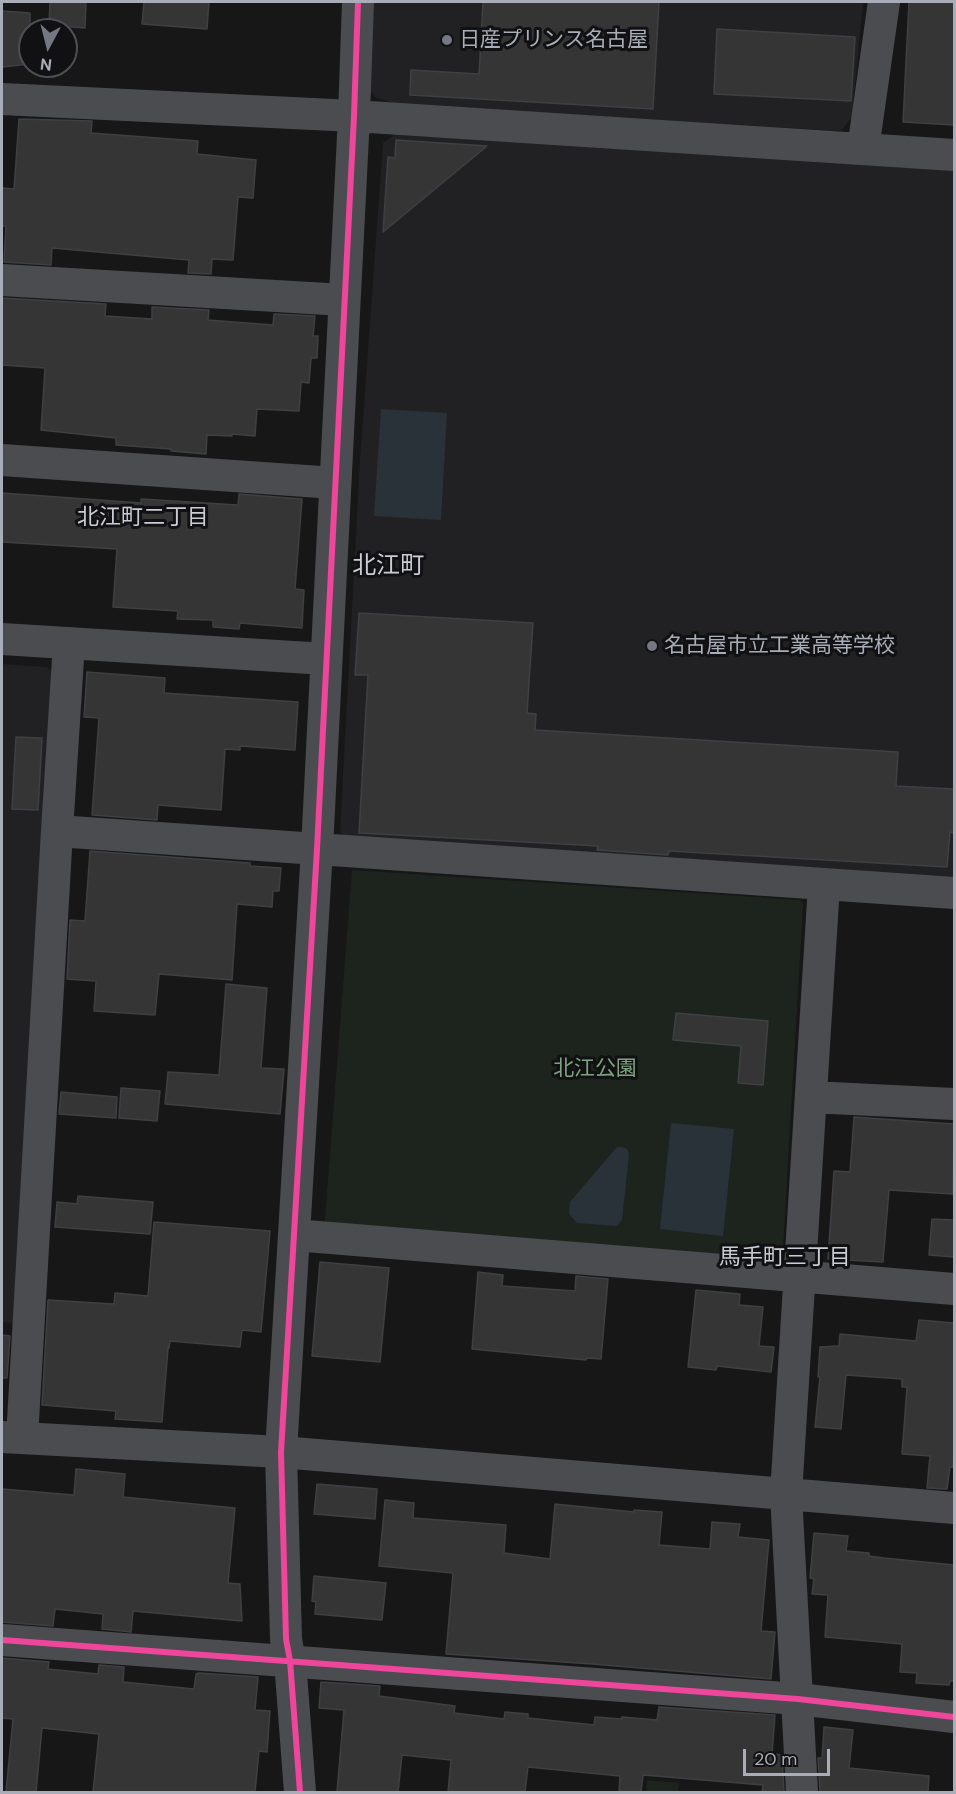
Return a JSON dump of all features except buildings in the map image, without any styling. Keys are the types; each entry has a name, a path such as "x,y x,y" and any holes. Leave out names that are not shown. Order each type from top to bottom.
{"street":[{"path":"300,1792 290,1661 286,1639 281,1452 316,849 358,2"},
{"path":"864,149 884,2"},
{"path":"2,99 354,116 954,155"},
{"path":"2,280 344,300"},
{"path":"2,460 335,483"},
{"path":"2,639 326,659"},
{"path":"69,644 12,1437 281,1452 954,1508"},
{"path":"57,831 824,885 954,892"},
{"path":"802,1792 786,1494 824,885"},
{"path":"812,1097 954,1104"},
{"path":"294,1235 954,1289"},
{"path":"2,1640 798,1699 954,1717"}],"shaded area":[{"path":"373,2 863,2 852,117 841,131 395,104 375,97 368,87"},
{"name":"名古屋市立工業高等学校","path":"394,135 954,165 954,878 349,843 340,832 360,460 383,143"},
{"path":"381,409 447,413 441,520 374,516"},
{"path":"2,664 47,667 54,674 18,1323 2,1322"},
{"path":"671,1123 734,1129 723,1236 660,1229"},
{"path":"617,1147 627,1149 629,1154 622,1220 617,1226 577,1223 569,1214 570,1202"}],"green space":[{"name":"北江公園","path":"352,870 800,900 803,904 782,1266 324,1232"},
{"path":"647,1780 679,1783 678,1792 646,1792"}],"cycle path":[{"path":"300,1792 290,1661 286,1639 281,1452 317,849 358,2"},
{"path":"2,1640 798,1699 954,1717"}],"place":[{"name":"日産プリンス名古屋","path":"447,40"},
{"name":"名古屋市立工業高等学校","path":"652,646"}],"district":[{"name":"北江町二丁目","path":"143,518"},
{"name":"北江町","path":"388,567"},
{"name":"馬手町三丁目","path":"785,1258"}]}
